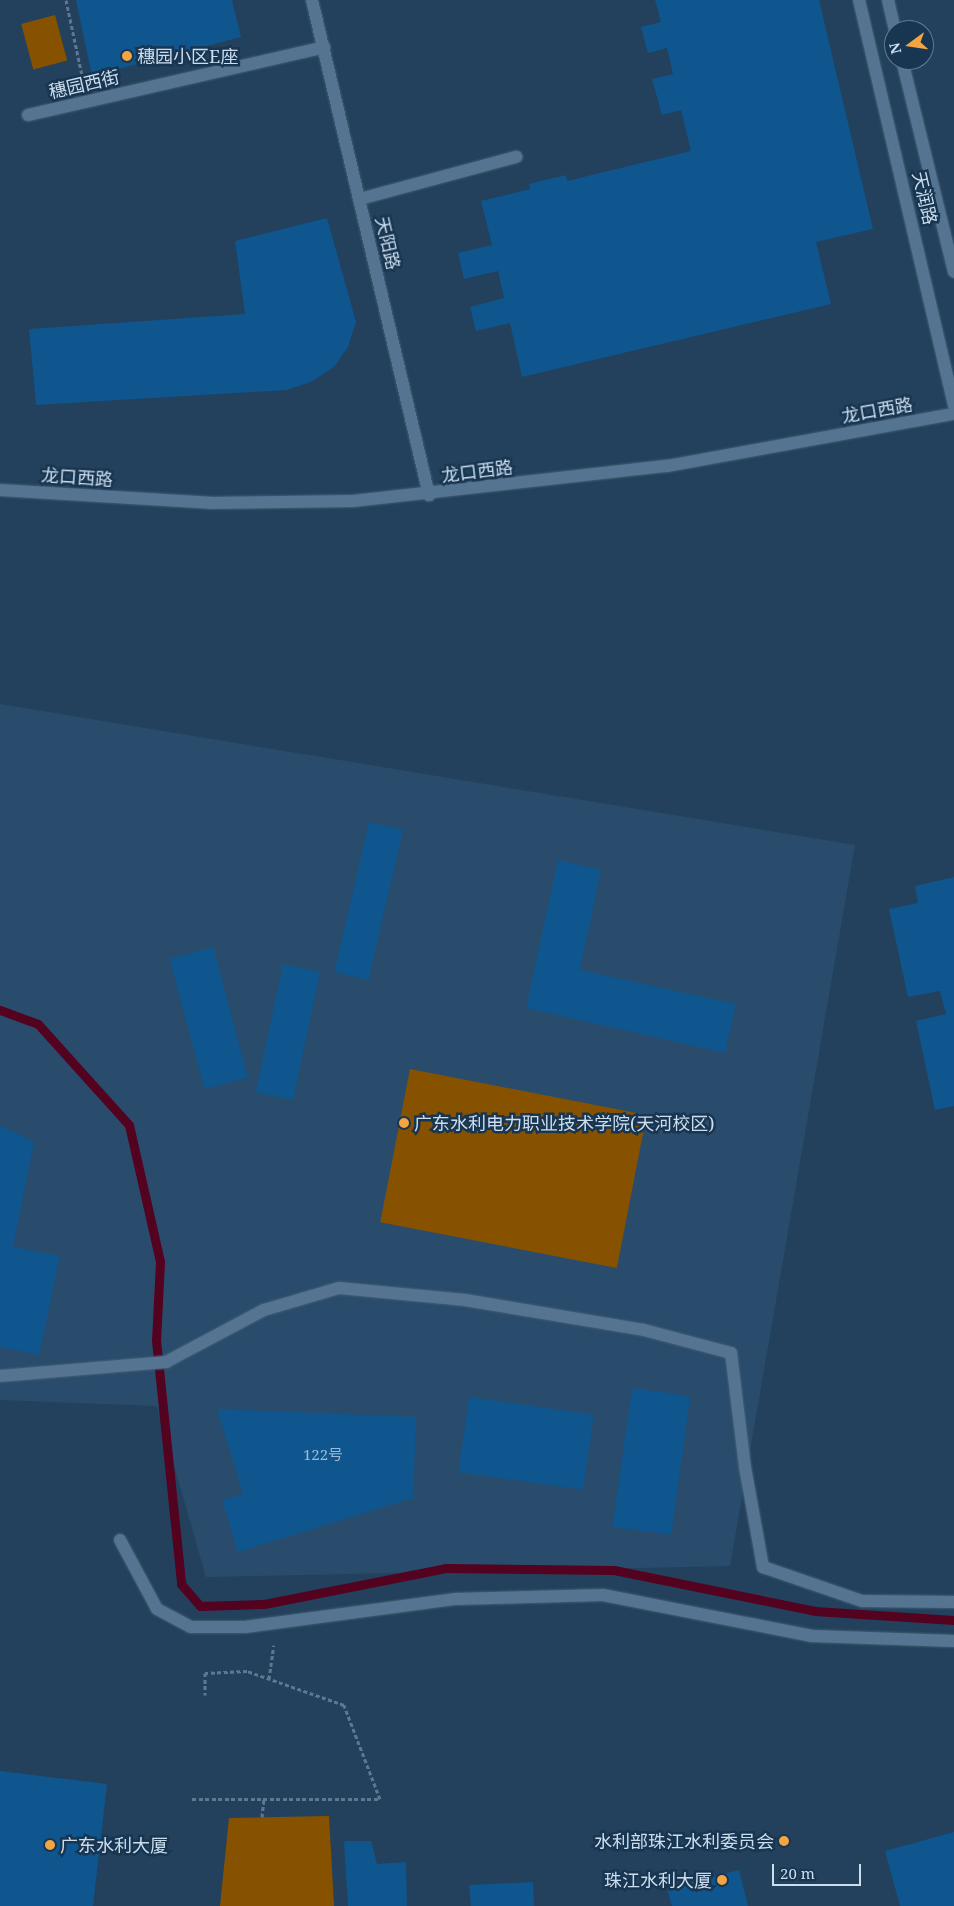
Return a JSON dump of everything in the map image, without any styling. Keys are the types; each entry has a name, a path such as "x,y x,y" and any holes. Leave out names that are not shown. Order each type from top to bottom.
{"street":[{"name":"天阳路","path":"312,0 429,495"},
{"name":"天润路","path":"858,0 954,405"},
{"path":"888,0 893,20"},
{"name":"穗园西街","path":"28,115 324,47"},
{"name":"天润路","path":"904,70 954,272"},
{"path":"360,199 516,157"},
{"name":"龙口西路","path":"0,490 210,503 353,501 429,495 667,466 954,414"},
{"path":"0,1376 166,1362 264,1310 339,1288 465,1300 644,1330 731,1352 745,1467 763,1567 862,1601 954,1602"},
{"path":"120,1540 157,1609 191,1627 245,1627 456,1599 603,1595 812,1636 954,1641"}],"path":[{"path":"66,0 87,101"},
{"path":"269,1680 278,1623"},
{"path":"192,1798 380,1799 344,1704 247,1671 205,1673 205,1695"},
{"path":"262,1817 264,1799"}],"shaded area":[{"path":"55,15 67,60 33,69 21,24"},
{"name":"广东水利电力职业技术学院(天河校区)","path":"0,704 855,845 730,1566 206,1577 157,1406 0,1400"},
{"path":"410,1069 647,1115 617,1268 380,1222"},
{"path":"329,1816 334,1906 220,1906 229,1818"}],"building":[{"name":"穗园小区E座","path":"76,0 232,0 241,37 92,76"},
{"path":"655,0 819,0 873,229 816,242 831,304 522,377 510,323 476,331 470,307 504,298 498,271 464,279 458,253 492,245 481,201 530,189 529,184 566,175 567,181 691,151 681,110 662,115 652,79 673,74 667,48 648,53 641,27 661,22"},
{"path":"327,218 356,322 348,347 334,367 311,382 287,390 36,405 29,329 245,314 235,241"},
{"path":"369,822 403,830 368,980 334,972"},
{"path":"558,860 601,870 580,970 736,1004 725,1053 526,1008"},
{"path":"954,877 954,1106 935,1110 916,1021 946,1014 940,991 908,997 889,909 918,903 915,886"},
{"path":"213,947 248,1077 204,1089 170,959"},
{"path":"283,964 320,972 293,1100 256,1092"},
{"path":"0,1125 34,1142 13,1247 60,1256 39,1355 0,1347"},
{"path":"632,1388 690,1396 671,1535 613,1527"},
{"path":"469,1397 594,1415 583,1490 458,1472"},
{"path":"217,1409 416,1417 413,1498 238,1552 222,1500 243,1494"},
{"name":"广东水利大厦","path":"0,1771 107,1784 93,1906 0,1906"},
{"path":"954,1832 954,1906 900,1906 885,1851"},
{"path":"344,1841 371,1841 377,1864 406,1862 407,1906 348,1906"},
{"name":"珠江水利大厦","path":"739,1870 748,1906 672,1906 667,1889"},
{"path":"533,1882 534,1906 471,1906 469,1885"}],"waterway":[{"path":"0,1010 38,1024 129,1125 160,1262 156,1340 181,1584 200,1606 264,1604 445,1568 614,1570 815,1611 954,1620"}],"place":[{"name":"穗园小区E座","path":"127,56"},
{"name":"广东水利电力职业技术学院(天河校区)","path":"404,1123"},
{"name":"水利部珠江水利委员会","path":"784,1841"},
{"name":"广东水利大厦","path":"50,1845"},
{"name":"珠江水利大厦","path":"722,1880"}]}
